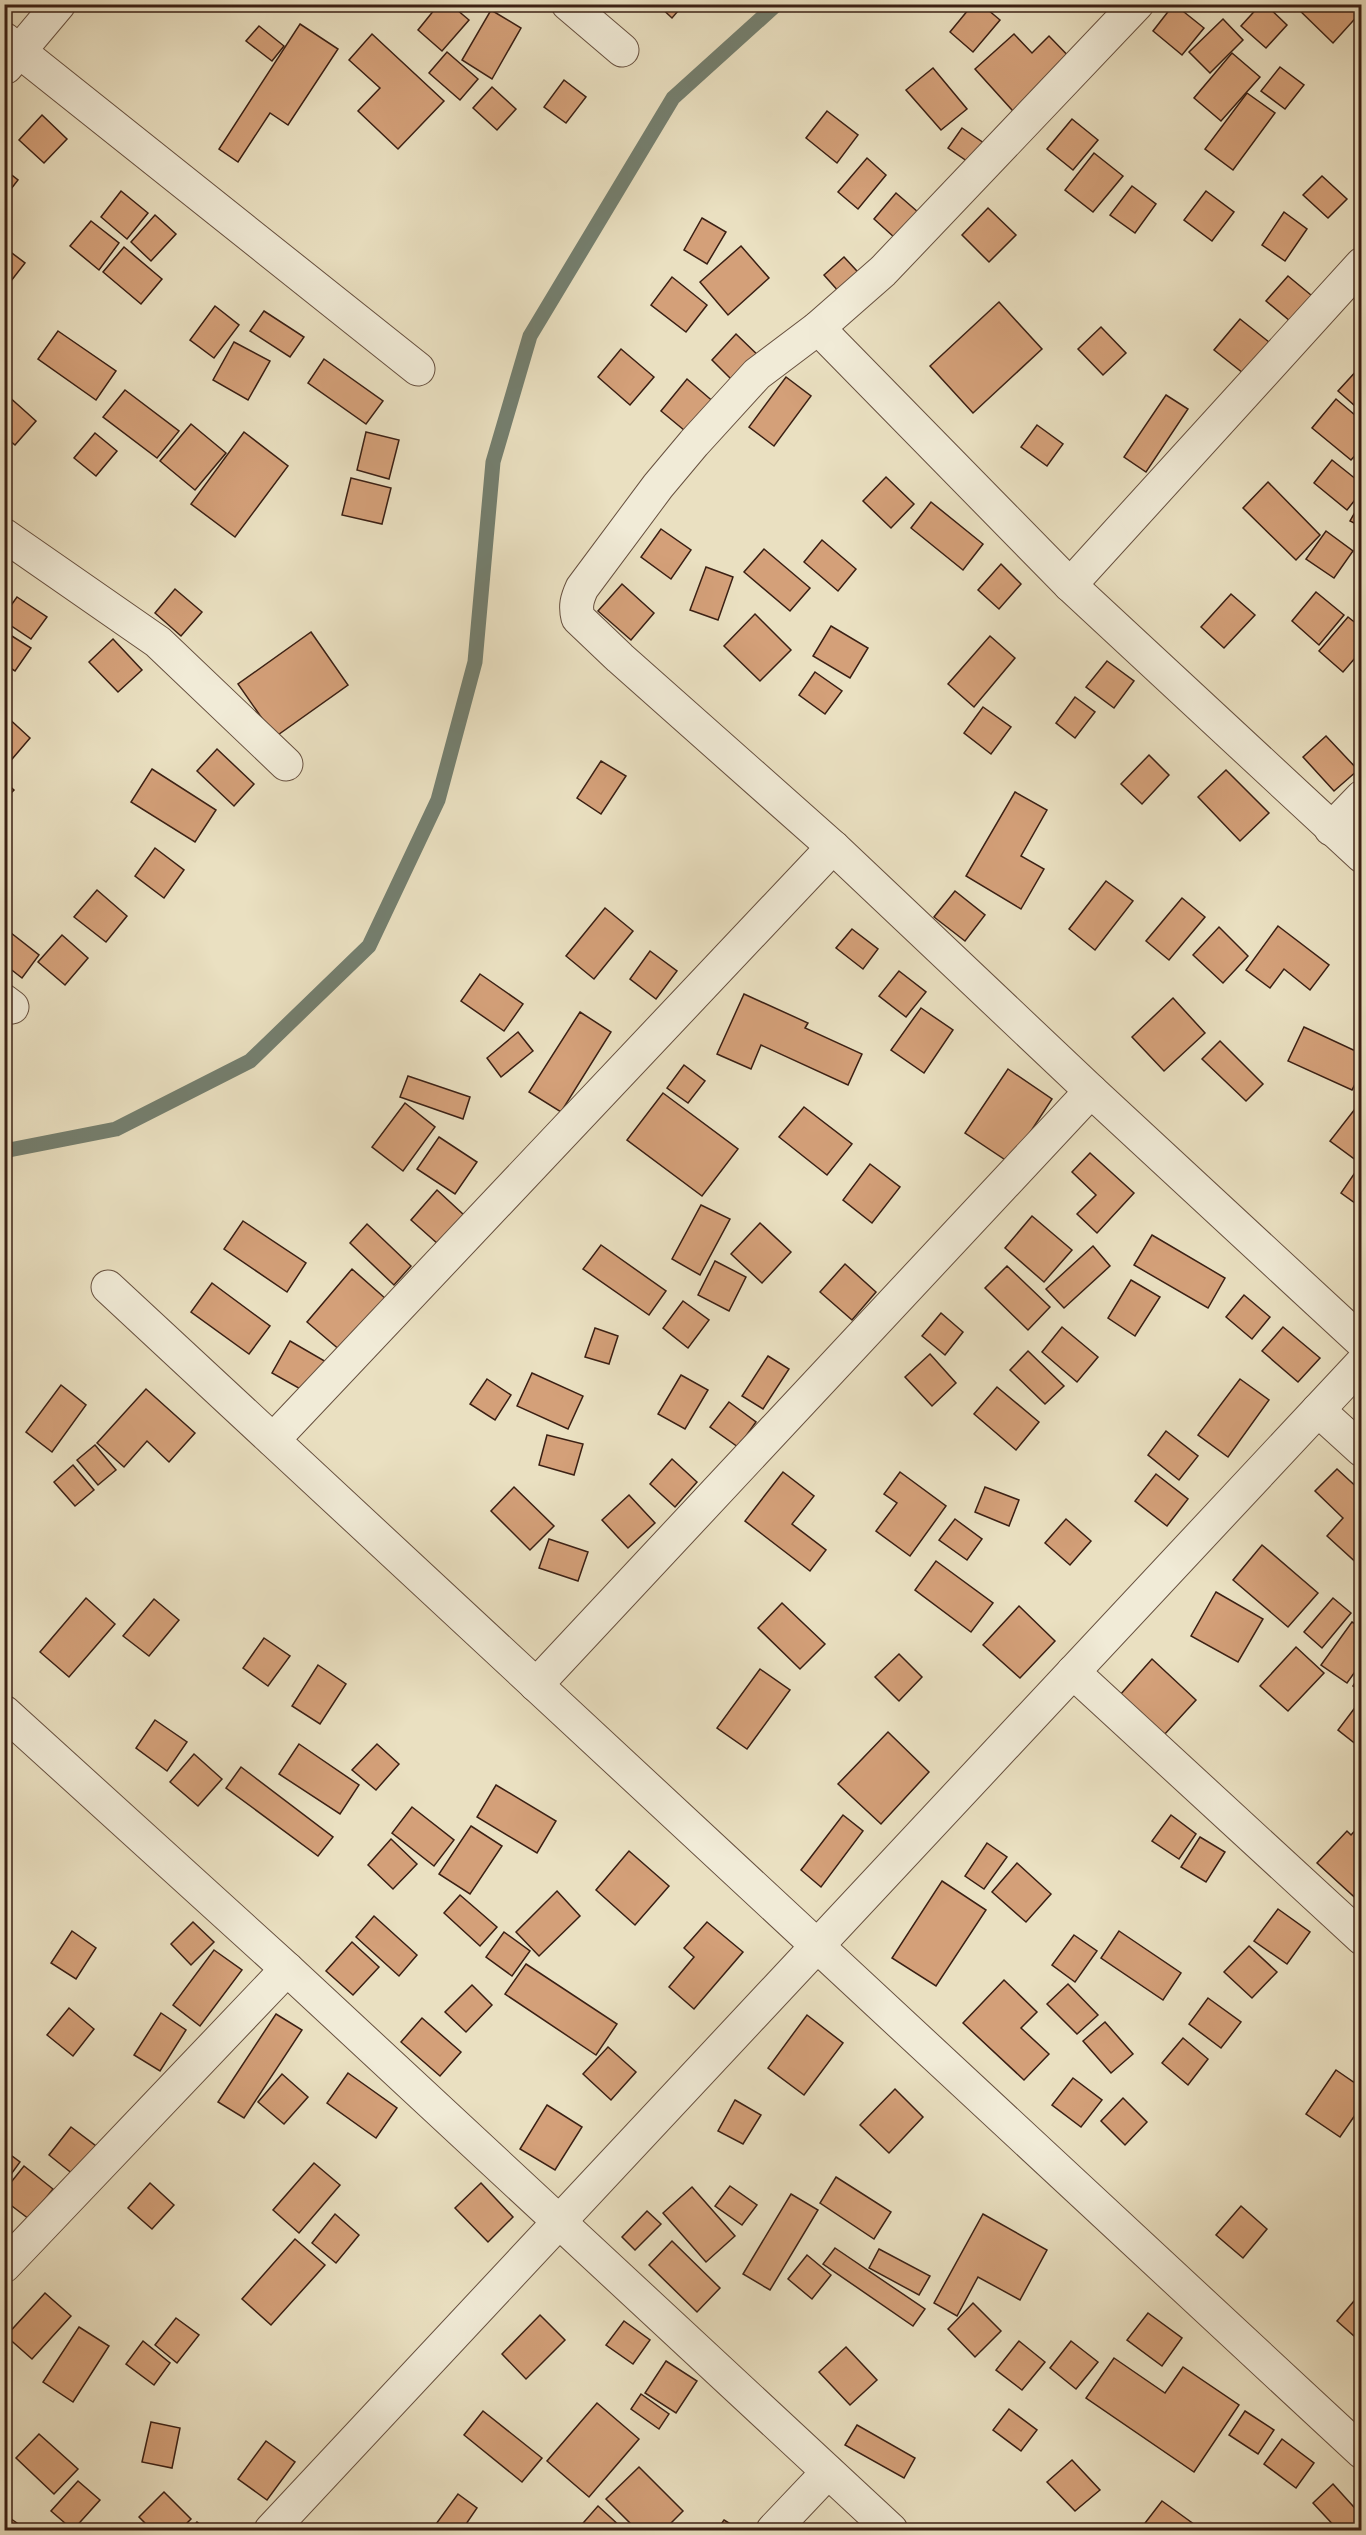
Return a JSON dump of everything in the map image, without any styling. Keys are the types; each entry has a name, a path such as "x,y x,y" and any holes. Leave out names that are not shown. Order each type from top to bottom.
{"street":[{"path":"59,4 9,53 418,369"},
{"path":"568,4 622,50"},
{"path":"1137,4 883,271 818,328 757,374 694,443 582,588 576,599 576,610 578,618 620,658 833,847 1091,1091 1362,1342"},
{"path":"1070,585 1362,264"},
{"path":"818,328 1070,585 1362,856"},
{"path":"4,535 158,642 286,764"},
{"path":"1331,829 1362,797"},
{"path":"273,1440 833,847"},
{"path":"536,1685 1091,1091"},
{"path":"108,1287 1362,2452"},
{"path":"271,2530 1362,1363"},
{"path":"1318,1410 1362,1450"},
{"path":"1073,1672 1362,1938"},
{"path":"7,1720 287,1968 891,2530"},
{"path":"4,2266 287,1968"},
{"path":"773,2530 828,2472"}],"building":[{"path":"439,4 450,4 469,20 442,51 418,30"},
{"path":"657,4 684,4 672,18"},
{"path":"973,4 981,4 1000,20 973,52 950,32"},
{"path":"1174,4 1204,28 1182,55 1153,31"},
{"path":"1261,4 1265,4 1287,25 1266,48 1241,26"},
{"path":"1293,4 1362,4 1362,11 1333,43"},
{"path":"491,10 521,28 492,79 462,60"},
{"path":"1223,19 1243,40 1210,73 1189,52"},
{"path":"300,24 338,49 288,125 270,113 238,162 219,149"},
{"path":"259,26 284,46 272,61 246,41"},
{"path":"372,34 444,101 398,149 358,111 380,88 349,60"},
{"path":"1014,34 1032,53 1049,36 1078,66 1021,120 975,69"},
{"path":"447,52 478,79 460,100 429,73"},
{"path":"1232,53 1260,77 1221,121 1194,98"},
{"path":"1280,67 1304,85 1285,109 1261,91"},
{"path":"933,68 967,109 941,130 906,90"},
{"path":"564,80 586,97 566,123 544,107"},
{"path":"492,87 516,109 497,130 473,108"},
{"path":"1247,93 1275,113 1233,170 1205,149"},
{"path":"827,111 858,135 837,163 806,138"},
{"path":"42,115 67,139 44,163 19,140"},
{"path":"1072,119 1098,140 1073,170 1047,149"},
{"path":"962,128 994,150 980,170 948,148"},
{"path":"1094,153 1123,176 1093,212 1065,190"},
{"path":"867,158 886,175 858,209 838,192"},
{"path":"4,169 18,180 4,198"},
{"path":"1322,176 1347,199 1328,218 1303,195"},
{"path":"1132,186 1156,204 1135,233 1110,215"},
{"path":"121,191 148,213 127,239 101,217"},
{"path":"1206,191 1234,212 1212,241 1184,220"},
{"path":"896,193 918,212 895,238 874,219"},
{"path":"988,208 1016,235 989,262 962,235"},
{"path":"1284,212 1307,229 1285,261 1262,245"},
{"path":"155,215 176,234 151,261 131,242"},
{"path":"702,218 726,232 707,264 684,250"},
{"path":"91,221 119,243 99,270 70,246"},
{"path":"741,246 769,278 728,315 700,282"},
{"path":"4,247 25,263 4,290"},
{"path":"124,247 162,279 141,304 103,272"},
{"path":"844,257 868,283 848,302 824,275"},
{"path":"1288,276 1317,300 1296,326 1266,301"},
{"path":"672,277 707,305 686,332 651,305"},
{"path":"999,302 1042,349 973,413 930,366"},
{"path":"215,306 239,325 214,358 190,340"},
{"path":"264,311 304,337 290,357 250,331"},
{"path":"1240,319 1269,342 1243,373 1214,350"},
{"path":"1101,327 1126,353 1103,375 1078,349"},
{"path":"58,331 116,371 96,400 38,359"},
{"path":"736,334 764,361 739,387 712,360"},
{"path":"234,342 270,361 248,400 213,380"},
{"path":"621,349 654,377 630,405 598,377"},
{"path":"324,359 383,401 366,424 308,383"},
{"path":"1359,368 1362,370 1362,412 1338,391"},
{"path":"786,377 811,396 774,446 749,427"},
{"path":"687,379 716,404 690,435 661,411"},
{"path":"125,390 179,431 157,458 103,417"},
{"path":"7,395 36,421 15,445 4,436 4,398"},
{"path":"1166,395 1188,409 1146,472 1124,457"},
{"path":"1336,399 1362,421 1362,448 1351,460 1312,428"},
{"path":"191,424 226,453 195,490 160,461"},
{"path":"1037,425 1063,444 1047,466 1021,447"},
{"path":"244,432 288,466 235,537 191,504"},
{"path":"366,432 399,440 389,479 357,470"},
{"path":"95,433 117,451 96,476 74,458"},
{"path":"1332,460 1362,484 1362,491 1347,510 1314,483"},
{"path":"886,477 914,504 891,528 863,501"},
{"path":"351,478 391,488 382,524 342,515"},
{"path":"1268,482 1320,535 1296,560 1243,508"},
{"path":"1362,500 1362,527 1350,521"},
{"path":"931,502 983,544 963,570 911,528"},
{"path":"661,529 691,550 671,579 641,557"},
{"path":"1326,531 1353,551 1334,578 1306,559"},
{"path":"822,540 856,569 838,591 804,562"},
{"path":"764,549 810,588 790,611 744,572"},
{"path":"1001,564 1021,584 999,609 978,590"},
{"path":"706,567 733,577 718,620 690,610"},
{"path":"622,584 654,613 631,640 598,611"},
{"path":"175,589 202,612 181,636 155,613"},
{"path":"1316,592 1344,615 1319,645 1292,621"},
{"path":"1231,594 1255,615 1224,648 1201,627"},
{"path":"17,597 47,617 31,639 4,621 4,615"},
{"path":"755,614 791,650 760,681 724,646"},
{"path":"1348,617 1362,628 1362,650 1343,672 1319,651"},
{"path":"831,626 868,648 850,678 813,656"},
{"path":"4,631 31,648 15,671 4,664"},
{"path":"311,632 348,685 275,737 238,684"},
{"path":"990,636 1015,658 974,707 948,684"},
{"path":"113,639 142,670 118,692 89,662"},
{"path":"1107,661 1134,681 1114,708 1086,687"},
{"path":"815,672 842,691 825,714 799,695"},
{"path":"1075,697 1095,712 1075,738 1056,723"},
{"path":"983,707 1011,727 991,754 964,733"},
{"path":"5,715 30,738 7,765 4,763"},
{"path":"1326,736 1358,770 1334,791 1303,757"},
{"path":"217,749 254,784 234,806 197,771"},
{"path":"1149,755 1169,775 1142,804 1121,784"},
{"path":"601,761 626,776 601,814 577,798"},
{"path":"152,769 216,810 195,842 131,802"},
{"path":"1226,770 1269,813 1240,841 1198,797"},
{"path":"4,781 14,790 4,800"},
{"path":"1015,792 1047,810 1021,856 1044,869 1021,909 966,876"},
{"path":"155,848 184,870 164,898 135,876"},
{"path":"1106,881 1133,901 1095,950 1069,929"},
{"path":"97,890 127,916 106,942 74,917"},
{"path":"955,891 985,915 965,941 934,917"},
{"path":"1182,898 1205,917 1169,960 1146,941"},
{"path":"605,908 633,931 594,979 566,956"},
{"path":"1278,926 1329,965 1310,990 1284,969 1270,988 1246,970"},
{"path":"1219,927 1248,956 1223,983 1193,955"},
{"path":"6,929 39,955 22,978 4,964"},
{"path":"852,929 878,949 863,969 836,948"},
{"path":"62,935 88,958 65,985 38,962"},
{"path":"650,951 677,971 656,999 630,979"},
{"path":"899,971 926,992 906,1017 879,996"},
{"path":"480,974 523,1004 504,1031 461,1001"},
{"path":"744,994 808,1023 805,1028 862,1054 848,1085 761,1045 751,1069 717,1054"},
{"path":"1173,998 1205,1033 1164,1071 1132,1037"},
{"path":"921,1008 953,1030 924,1073 891,1050"},
{"path":"580,1012 611,1032 561,1112 529,1092"},
{"path":"1304,1027 1362,1054 1362,1070 1352,1090 1288,1061"},
{"path":"518,1032 533,1051 501,1077 487,1058"},
{"path":"1220,1041 1263,1084 1246,1101 1202,1059"},
{"path":"684,1065 705,1081 688,1103 667,1088"},
{"path":"1008,1069 1052,1099 1010,1163 965,1133"},
{"path":"408,1076 470,1097 463,1119 400,1097"},
{"path":"663,1093 738,1149 702,1196 627,1140"},
{"path":"1362,1100 1362,1208 1341,1193 1361,1164 1330,1141"},
{"path":"405,1103 435,1127 403,1171 372,1147"},
{"path":"804,1107 852,1144 827,1175 779,1137"},
{"path":"439,1137 477,1162 455,1194 417,1169"},
{"path":"1090,1153 1134,1193 1097,1233 1077,1214 1096,1195 1072,1172"},
{"path":"870,1164 900,1187 872,1223 843,1200"},
{"path":"437,1190 464,1215 438,1244 411,1220"},
{"path":"701,1205 730,1219 700,1275 672,1259"},
{"path":"1032,1216 1072,1250 1044,1282 1005,1248"},
{"path":"243,1221 306,1263 287,1292 224,1249"},
{"path":"760,1223 791,1252 762,1283 731,1254"},
{"path":"367,1224 411,1266 394,1285 350,1243"},
{"path":"1152,1235 1225,1278 1208,1308 1134,1265"},
{"path":"601,1245 666,1291 649,1315 583,1269"},
{"path":"1093,1246 1110,1266 1064,1308 1046,1289"},
{"path":"715,1261 746,1277 729,1311 698,1295"},
{"path":"845,1264 876,1292 852,1320 820,1292"},
{"path":"1007,1266 1050,1307 1028,1330 985,1288"},
{"path":"352,1269 386,1299 341,1351 307,1322"},
{"path":"1131,1280 1160,1297 1135,1336 1108,1318"},
{"path":"212,1283 270,1326 249,1354 191,1312"},
{"path":"1244,1295 1270,1317 1252,1339 1226,1317"},
{"path":"683,1301 709,1320 688,1348 663,1328"},
{"path":"941,1313 963,1332 945,1355 922,1336"},
{"path":"1062,1327 1098,1357 1077,1382 1042,1352"},
{"path":"1283,1327 1320,1358 1298,1382 1262,1351"},
{"path":"595,1328 618,1336 609,1364 585,1357"},
{"path":"290,1341 328,1363 311,1395 272,1373"},
{"path":"1028,1351 1064,1386 1045,1404 1010,1370"},
{"path":"930,1354 956,1383 932,1406 905,1377"},
{"path":"768,1356 789,1369 763,1409 742,1396"},
{"path":"532,1373 583,1396 568,1429 517,1406"},
{"path":"681,1375 708,1390 685,1429 658,1414"},
{"path":"487,1379 511,1395 495,1420 470,1404"},
{"path":"1240,1379 1269,1400 1228,1457 1198,1435"},
{"path":"61,1385 86,1405 52,1452 26,1432"},
{"path":"997,1387 1039,1422 1016,1450 974,1414"},
{"path":"146,1389 195,1433 169,1462 147,1441 124,1467 97,1443"},
{"path":"729,1402 756,1422 738,1447 710,1427"},
{"path":"1166,1431 1198,1456 1179,1480 1148,1455"},
{"path":"547,1435 583,1444 574,1475 539,1465"},
{"path":"95,1445 116,1470 98,1485 77,1460"},
{"path":"672,1459 697,1482 675,1507 650,1484"},
{"path":"73,1465 94,1490 75,1506 54,1482"},
{"path":"1337,1469 1362,1492 1360,1566 1327,1536 1343,1518 1315,1491"},
{"path":"783,1472 814,1496 792,1524 826,1550 810,1571 745,1521"},
{"path":"900,1472 946,1506 910,1556 876,1531 897,1503 884,1494"},
{"path":"1156,1474 1188,1499 1167,1526 1135,1501"},
{"path":"514,1487 554,1526 530,1550 491,1511"},
{"path":"985,1487 1019,1500 1009,1526 975,1512"},
{"path":"629,1495 655,1523 628,1548 602,1520"},
{"path":"955,1519 982,1539 967,1560 939,1540"},
{"path":"1066,1519 1091,1541 1070,1565 1045,1543"},
{"path":"549,1539 588,1552 578,1581 539,1568"},
{"path":"1262,1545 1318,1593 1288,1627 1233,1580"},
{"path":"936,1561 993,1603 971,1632 915,1590"},
{"path":"1216,1592 1263,1619 1238,1662 1191,1636"},
{"path":"86,1598 115,1624 69,1677 40,1652"},
{"path":"1333,1598 1351,1613 1322,1648 1304,1632"},
{"path":"154,1599 179,1620 149,1656 123,1636"},
{"path":"782,1603 825,1644 800,1669 758,1628"},
{"path":"1019,1606 1055,1641 1020,1678 983,1645"},
{"path":"1352,1622 1362,1628 1362,1662 1347,1683 1321,1665"},
{"path":"264,1638 290,1656 268,1686 243,1668"},
{"path":"1296,1647 1324,1673 1288,1711 1260,1686"},
{"path":"899,1654 922,1677 899,1701 875,1677"},
{"path":"1152,1659 1196,1700 1164,1735 1120,1695"},
{"path":"318,1665 346,1684 320,1724 292,1706"},
{"path":"760,1669 790,1690 747,1749 717,1728"},
{"path":"1362,1670 1362,1692 1353,1686"},
{"path":"1360,1701 1362,1702 1362,1749 1338,1730"},
{"path":"155,1720 187,1742 167,1771 136,1748"},
{"path":"888,1732 929,1772 881,1824 838,1784"},
{"path":"299,1744 359,1785 340,1814 279,1774"},
{"path":"377,1744 399,1764 376,1790 352,1770"},
{"path":"194,1754 222,1779 198,1806 170,1782"},
{"path":"241,1767 333,1837 318,1856 226,1788"},
{"path":"496,1785 556,1821 537,1853 477,1817"},
{"path":"412,1807 454,1840 434,1866 392,1833"},
{"path":"843,1815 863,1831 821,1887 801,1870"},
{"path":"1171,1815 1196,1834 1179,1859 1152,1841"},
{"path":"1362,1823 1362,1904 1317,1863 1347,1831 1351,1835"},
{"path":"471,1826 502,1846 470,1894 439,1874"},
{"path":"1200,1837 1225,1852 1206,1882 1181,1867"},
{"path":"391,1839 417,1864 393,1889 368,1865"},
{"path":"987,1843 1007,1857 984,1889 965,1876"},
{"path":"629,1851 669,1886 635,1925 596,1890"},
{"path":"1017,1863 1051,1894 1026,1922 992,1892"},
{"path":"942,1881 986,1910 936,1986 892,1958"},
{"path":"557,1891 580,1916 539,1956 516,1932"},
{"path":"460,1895 497,1927 480,1946 444,1913"},
{"path":"1278,1909 1310,1932 1287,1964 1254,1941"},
{"path":"374,1916 417,1955 399,1976 356,1937"},
{"path":"193,1922 214,1942 191,1965 171,1944"},
{"path":"707,1922 743,1952 694,2009 669,1987 694,1957 684,1948"},
{"path":"72,1931 96,1948 76,1979 51,1963"},
{"path":"1119,1931 1181,1973 1163,2000 1101,1958"},
{"path":"504,1932 530,1951 512,1976 486,1957"},
{"path":"1074,1935 1097,1951 1075,1982 1052,1965"},
{"path":"352,1942 379,1967 353,1995 326,1971"},
{"path":"1249,1946 1277,1972 1252,1998 1224,1972"},
{"path":"214,1950 242,1970 200,2026 173,2005"},
{"path":"526,1964 617,2024 596,2055 505,1994"},
{"path":"1004,1980 1037,2012 1021,2028 1049,2054 1024,2080 963,2023"},
{"path":"1068,1984 1098,2015 1077,2034 1047,2004"},
{"path":"472,1985 492,2005 466,2032 445,2012"},
{"path":"1208,1998 1241,2022 1221,2048 1189,2024"},
{"path":"69,2008 94,2029 73,2056 47,2035"},
{"path":"161,2013 186,2030 160,2071 134,2055"},
{"path":"276,2014 302,2030 244,2118 218,2102"},
{"path":"807,2015 843,2043 804,2095 768,2068"},
{"path":"422,2018 461,2052 440,2076 401,2042"},
{"path":"1105,2022 1133,2054 1111,2073 1083,2041"},
{"path":"1183,2038 1208,2059 1188,2085 1162,2063"},
{"path":"608,2047 636,2072 611,2100 583,2074"},
{"path":"1336,2070 1362,2088 1362,2105 1340,2137 1306,2114"},
{"path":"4,2071 11,2077 4,2084"},
{"path":"348,2073 397,2108 376,2138 327,2103"},
{"path":"282,2074 308,2097 284,2124 258,2102"},
{"path":"1073,2078 1102,2100 1081,2127 1052,2105"},
{"path":"895,2089 923,2117 889,2153 860,2125"},
{"path":"1123,2098 1147,2122 1125,2145 1101,2121"},
{"path":"735,2100 761,2115 743,2144 718,2131"},
{"path":"547,2105 582,2127 555,2170 520,2149"},
{"path":"71,2127 96,2146 74,2175 49,2155"},
{"path":"4,2150 20,2162 4,2184"},
{"path":"314,2163 340,2185 299,2233 273,2210"},
{"path":"24,2166 53,2189 29,2219 4,2200 4,2191"},
{"path":"836,2177 891,2212 874,2239 820,2203"},
{"path":"150,2183 174,2205 152,2229 128,2208"},
{"path":"481,2183 513,2217 488,2242 455,2208"},
{"path":"730,2186 757,2205 742,2225 715,2206"},
{"path":"692,2187 735,2236 706,2262 663,2213"},
{"path":"791,2194 818,2210 770,2290 743,2274"},
{"path":"1241,2206 1267,2229 1243,2258 1216,2235"},
{"path":"647,2211 661,2224 635,2250 622,2237"},
{"path":"335,2214 359,2235 336,2263 312,2243"},
{"path":"983,2214 1047,2250 1020,2300 978,2277 957,2316 934,2303"},
{"path":"295,2239 325,2265 271,2325 242,2299"},
{"path":"672,2241 720,2288 697,2312 649,2265"},
{"path":"835,2248 925,2309 913,2326 823,2264"},
{"path":"879,2249 930,2276 919,2295 869,2268"},
{"path":"807,2255 831,2275 812,2299 788,2279"},
{"path":"45,2293 71,2316 32,2359 6,2336"},
{"path":"1360,2294 1362,2295 1362,2343 1337,2321"},
{"path":"973,2303 1001,2331 975,2357 948,2329"},
{"path":"1148,2313 1182,2338 1162,2366 1127,2340"},
{"path":"540,2315 565,2340 526,2379 502,2354"},
{"path":"176,2318 199,2335 177,2363 155,2345"},
{"path":"624,2321 650,2340 633,2364 606,2345"},
{"path":"79,2327 109,2346 73,2402 43,2382"},
{"path":"143,2341 170,2363 154,2385 126,2364"},
{"path":"1019,2341 1045,2362 1022,2390 996,2370"},
{"path":"1071,2341 1098,2362 1076,2389 1050,2368"},
{"path":"846,2347 877,2380 850,2405 819,2372"},
{"path":"1114,2358 1165,2393 1183,2367 1239,2405 1194,2472 1086,2398"},
{"path":"666,2361 697,2381 676,2413 645,2393"},
{"path":"641,2394 669,2414 659,2429 631,2409"},
{"path":"597,2403 639,2439 589,2497 547,2461"},
{"path":"1009,2409 1037,2430 1021,2451 993,2430"},
{"path":"483,2411 542,2458 522,2482 464,2435"},
{"path":"1245,2411 1274,2430 1258,2454 1229,2435"},
{"path":"151,2422 180,2428 172,2468 142,2462"},
{"path":"857,2425 915,2458 904,2478 845,2445"},
{"path":"39,2434 78,2469 54,2494 16,2458"},
{"path":"1282,2439 1314,2463 1296,2488 1264,2464"},
{"path":"266,2441 295,2462 267,2500 238,2479"},
{"path":"1072,2460 1100,2490 1075,2511 1047,2482"},
{"path":"639,2467 683,2511 664,2530 637,2530 606,2499"},
{"path":"78,2481 100,2500 73,2530 51,2511"},
{"path":"1333,2484 1362,2516 1362,2530 1338,2530 1313,2503"},
{"path":"164,2492 191,2519 180,2530 152,2530 139,2517"},
{"path":"458,2494 477,2508 462,2530 445,2530 436,2524"},
{"path":"1162,2501 1202,2530 1148,2530 1142,2527"},
{"path":"598,2506 622,2528 620,2530 577,2530"},
{"path":"4,2514 27,2530 4,2530"},
{"path":"724,2520 740,2530 717,2530"},
{"path":"197,2522 208,2530 190,2530"}],"waterway":[{"path":"4,1151 116,1129 250,1061 369,946 438,800 475,662 493,462 530,336 673,98 777,4"}]}
